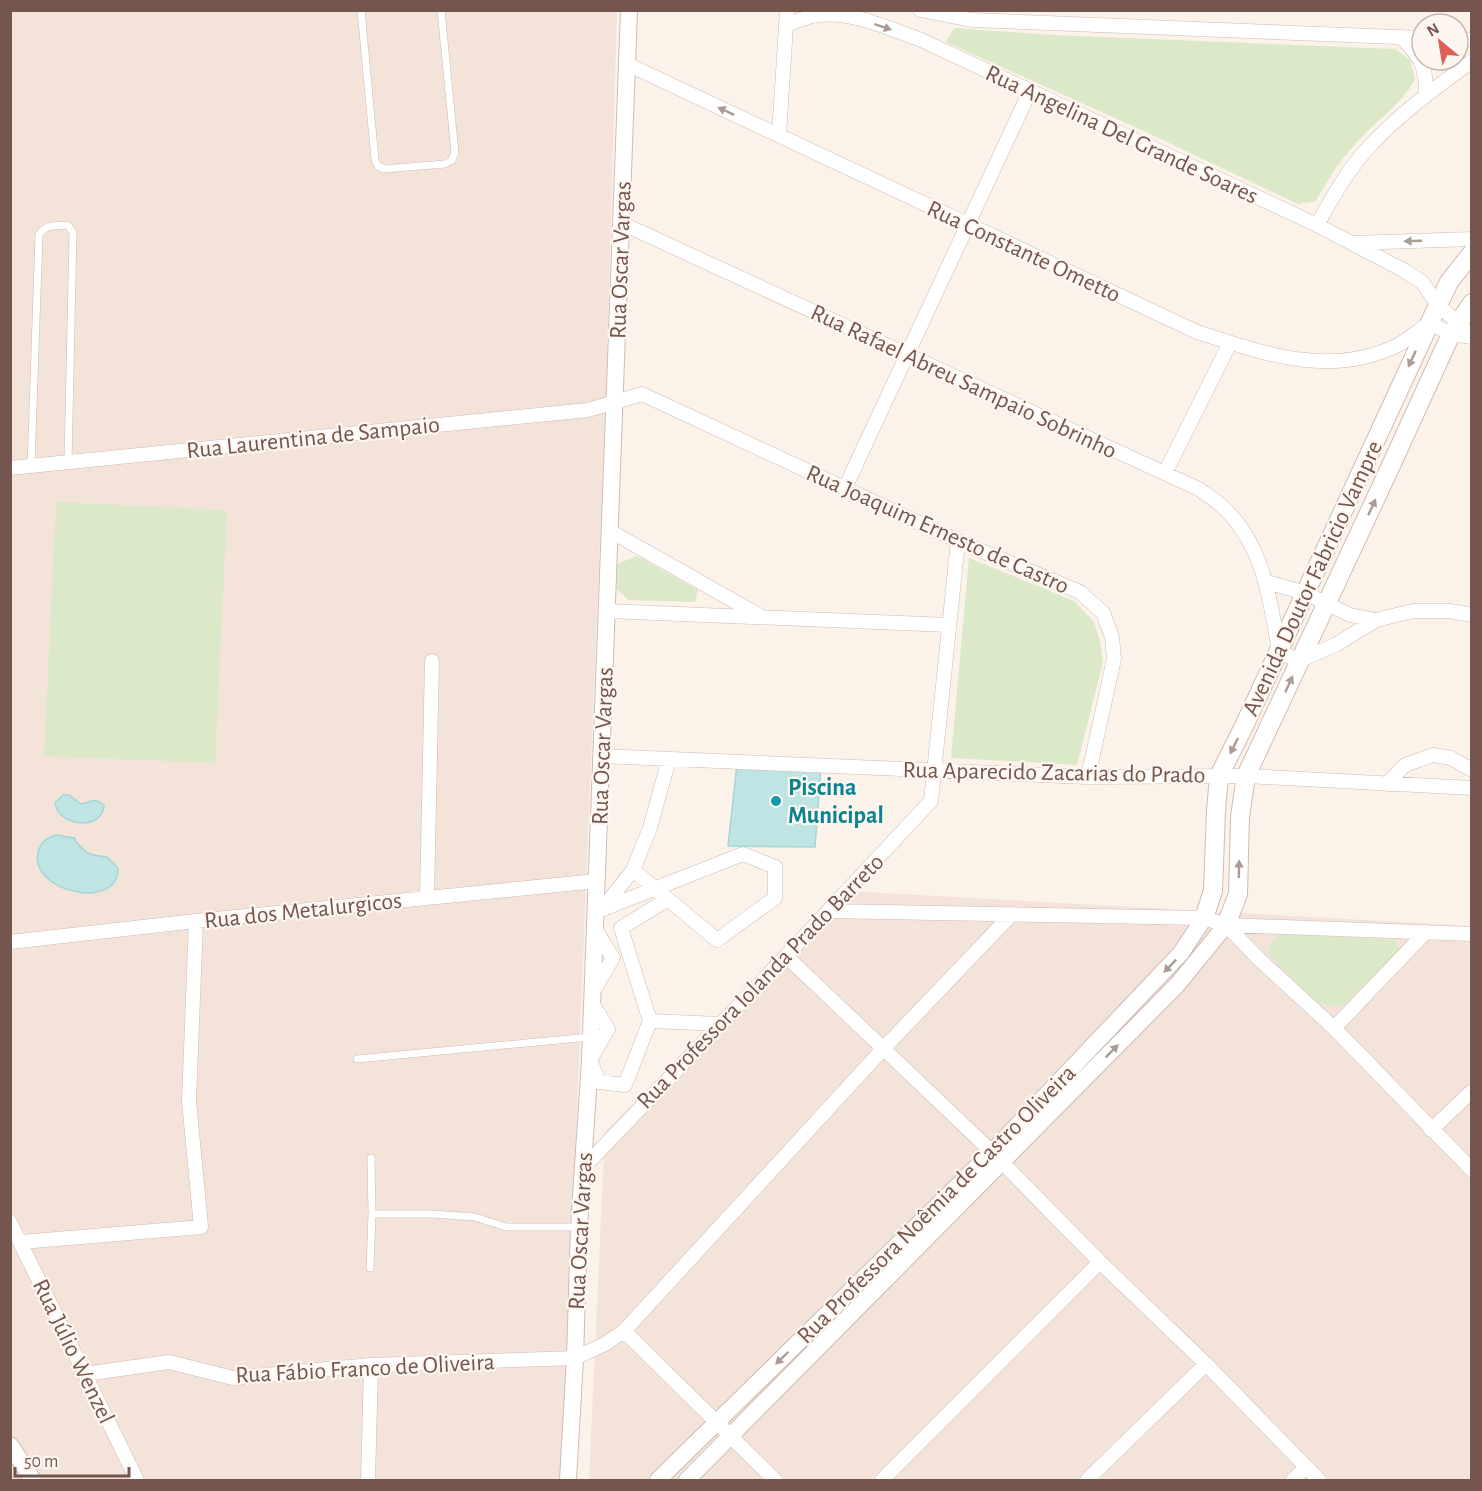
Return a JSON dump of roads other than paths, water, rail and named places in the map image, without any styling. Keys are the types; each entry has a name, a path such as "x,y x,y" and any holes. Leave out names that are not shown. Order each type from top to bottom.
{"main road":[{"name":"Avenida Doutor Fabricio Vampre","path":"1204,918 1213,891 1219,776 1449,282 1472,254"},
{"name":"Avenida Doutor Fabricio Vampre","path":"1226,925 1238,894 1240,817 1246,776 1455,328 1472,303"}],"street":[{"name":"Rua Oscar Vargas","path":"568,1480 579,1227 598,919 601,756 629,10"},
{"name":"Rua Angelina Del Grande Soares","path":"786,18 837,15 868,22 922,23 1030,91 1317,225 1405,271 1422,282 1455,328"},
{"path":"779,135 786,18"},
{"path":"922,23 972,20 1410,37"},
{"path":"1401,37 1417,54 1426,72 1425,94"},
{"path":"1317,225 1337,189 1368,148 1425,94 1472,61"},
{"name":"Rua Constante Ometto","path":"627,64 1197,332 1230,343 1269,355 1306,362 1357,359 1396,346 1430,323"},
{"path":"845,488 1030,91"},
{"name":"Rua Rafael Abreu Sampaio Sobrinho","path":"621,223 1199,489 1225,509 1247,537 1259,560 1267,582 1279,651"},
{"path":"1352,243 1472,239"},
{"path":"1430,323 1455,328 1472,336"},
{"path":"1165,473 1230,343"},
{"name":"Rua Joaquim Ernesto de Castro","path":"615,402 642,394 958,541 1080,592 1103,613 1112,637 1114,660 1088,777"},
{"name":"Rua Laurentina de Sampaio","path":"10,468 588,410 615,402"},
{"path":"610,531 764,618"},
{"name":"Rua Professora Iolanda Prado Barreto","path":"583,1168 931,801 958,541"},
{"path":"1267,582 1305,593 1350,615 1376,620"},
{"path":"1279,651 1299,662 1337,644 1376,620 1413,611 1450,611 1472,615"},
{"path":"607,612 949,625"},
{"path":"427,897 432,661"},
{"path":"1387,784 1405,765 1432,755 1451,758 1472,770"},
{"name":"Rua Aparecido Zacarias do Prado","path":"601,756 1088,777 1246,776 1472,788"},
{"path":"598,919 633,870 650,828 669,759"},
{"path":"598,919 655,888 743,855 775,867 775,898 717,940 655,888 633,870"},
{"name":"Rua dos Metalurgicos","path":"10,942 597,881"},
{"path":"592,998 608,1029 590,1060 599,1082 625,1085 650,1022 621,928 668,899"},
{"path":"828,911 1204,918 1226,925 1472,934"},
{"path":"575,1358 624,1332 883,1049 1012,914"},
{"name":"Rua Professora Noêmia de Castro Oliveira","path":"687,1480 996,1157 1181,953 1204,918"},
{"path":"21,1242 201,1227 189,1101 195,921"},
{"path":"1226,925 1260,960 1334,1028 1472,1170"},
{"name":"Rua Professora Noêmia de Castro Oliveira","path":"658,1480 1177,986 1226,925"},
{"path":"1334,1028 1426,932"},
{"path":"786,956 996,1157 1206,1364 1318,1480"},
{"path":"650,1022 720,1024"},
{"path":"1431,1130 1472,1091"},
{"name":"Rua Júlio Wenzel","path":"10,1222 137,1480"},
{"path":"882,1480 1100,1262"},
{"path":"624,1332 775,1480"},
{"name":"Rua Fábio Franco de Oliveira","path":"85,1374 169,1362 233,1378 371,1365 575,1358"},
{"path":"1087,1480 1206,1364"},
{"path":"368,1480 371,1365"},
{"path":"11,1445 33,1480"},
{"path":"1293,1480 1305,1468"}],"lane":[{"path":"361,10 375,160 378,166 384,169 445,164 452,160 455,153 441,10"},
{"path":"31,466 39,235 46,227 68,225 73,233 68,462"},
{"path":"357,1059 591,1037"},
{"path":"370,1268 371,1158"},
{"path":"372,1214 476,1217 506,1227 579,1227"}],"water":[{"name":"Piscina Municipal","path":"737,764 821,768 815,847 728,846"},
{"path":"63,795 69,795 81,804 98,801 104,805 102,813 89,822 72,821 58,811 55,803"},
{"path":"56,835 74,838 88,853 107,857 118,868 114,882 104,890 89,893 73,891 45,876 38,864 39,849 46,840"}],"place":[{"name":"Piscina Municipal","path":"776,801"}]}
